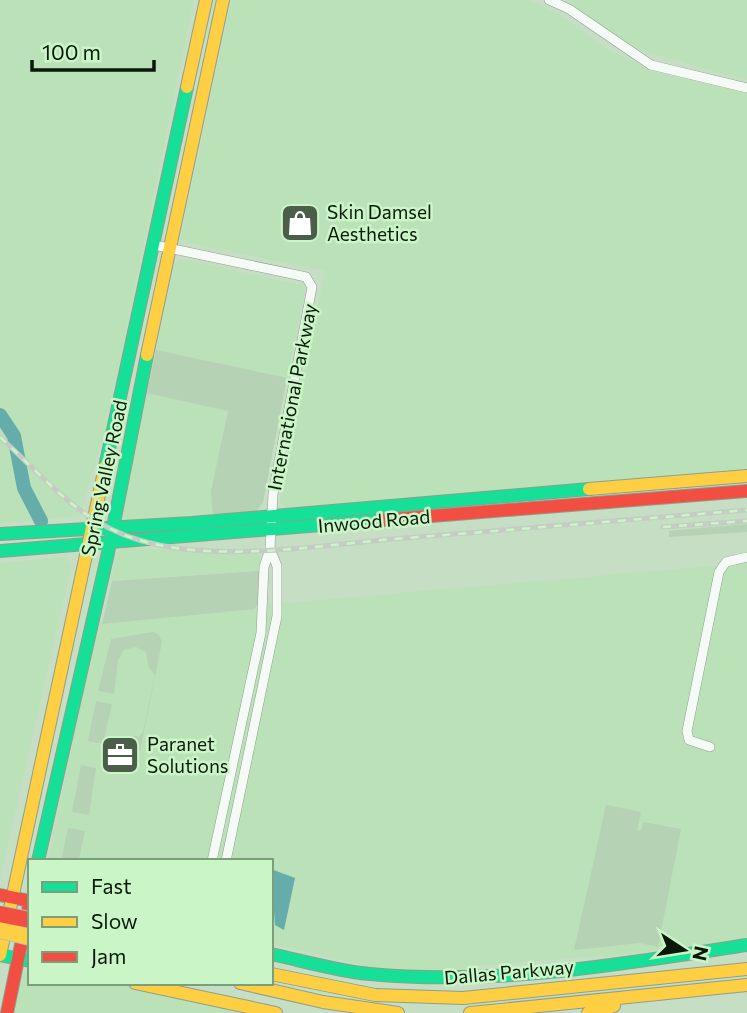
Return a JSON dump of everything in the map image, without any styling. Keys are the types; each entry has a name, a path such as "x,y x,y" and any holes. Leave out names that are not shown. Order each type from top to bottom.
{"main road":[{"name":"Spring Valley Road","path":"38,859 75,686 111,536 140,351 206,0"},
{"name":"Spring Valley Road","path":"161,247 223,0"},
{"name":"Spring Valley Road","path":"0,955 6,896 92,536 140,351"},
{"name":"Inwood Road","path":"0,534 111,536 704,487 747,476"},
{"name":"Inwood Road","path":"704,487 747,491"},
{"name":"Inwood Road","path":"0,551 92,536"},
{"path":"77,603 82,612 80,623 89,628"},
{"path":"70,637 77,646 75,686"},
{"path":"6,896 28,901"},
{"path":"0,914 28,920"},
{"path":"7,1013 24,960 28,921"},
{"path":"0,930 28,937"},
{"name":"Dallas Parkway","path":"273,954 368,974 453,979 657,958 747,945"},
{"path":"0,955 24,960"},
{"path":"273,974 375,995 441,998 747,969"},
{"path":"144,985 276,1013"},
{"path":"249,985 323,1002 398,1013"},
{"path":"470,1013 747,985"},
{"path":"589,1013 660,994"}],"street":[{"path":"549,0 569,9 651,65 747,88"},
{"name":"International Parkway","path":"161,247 297,275 311,282 312,297 272,494 270,550 264,567 261,633 212,859"},
{"name":"International Parkway","path":"226,859 275,631 278,581 277,566 270,550"},
{"path":"710,747 689,740 687,731 719,572 726,562 747,557"}],"shaded area":[{"path":"0,0 194,0 106,426 80,516 0,523"},
{"path":"231,0 529,0 559,14 609,50 653,72 747,93 747,468 288,511 280,501 281,487 325,271 180,241"},
{"path":"557,0 747,0 747,80 645,52"},
{"path":"180,259 302,285 305,290 287,378 156,350 174,264"},
{"path":"156,350 287,378 263,502 256,512 213,517 211,491 228,411 147,393"},
{"path":"147,393 228,411 211,491 213,517 129,523 121,515"},
{"path":"747,524 747,532 669,537 669,531"},
{"path":"126,547 261,555 259,571 110,580 118,553"},
{"path":"66,557 71,567 0,880 0,563"},
{"path":"747,563 747,938 694,948 477,966 453,972 379,969 273,944 273,859 48,859 99,624 286,603"},
{"path":"259,571 258,604 254,609 102,624 112,581"},
{"path":"153,632 159,635 162,642 140,751 126,749 127,740 133,741 134,736 139,737 143,732 155,675 149,668 146,652 136,647 124,650 118,660 114,694 98,691 111,639"},
{"path":"96,701 112,704 103,744 88,741"},
{"path":"81,765 96,768 89,815 72,812"},
{"path":"606,805 641,812 637,830 641,831 643,822 681,829 658,947 640,943 574,950"},
{"path":"68,828 85,831 79,859 61,859"},
{"path":"28,971 28,985 122,985 249,1013 13,1013 22,976"}],"water":[{"path":"273,870 295,878 284,930 275,925"}],"waterway":[{"path":"0,415 14,436 24,488 41,521"}],"railway":[{"path":"0,437 64,497 99,522 139,540 200,551 265,551 747,510"},
{"path":"663,527 747,521"}],"traffic: fast":[{"path":"105,467 187,87"},
{"path":"38,859 108,553 147,355"},
{"path":"0,534 192,523 589,489"},
{"path":"0,551 382,520"},
{"path":"273,954 358,973 465,977 559,971 747,945"},
{"path":"0,955 28,961"}],"traffic: slow":[{"path":"187,87 206,0"},
{"path":"147,355 223,0"},
{"path":"0,955 105,467"},
{"path":"589,489 747,476"},
{"path":"0,930 28,937"},
{"path":"273,974 375,995 463,998 747,969"},
{"path":"144,985 276,1013"},
{"path":"249,985 323,1002 398,1013"},
{"path":"470,1013 747,985"},
{"path":"588,1013 614,1006"}],"traffic: jam":[{"path":"382,520 747,491"},
{"path":"0,895 28,901"},
{"path":"7,1013 28,911"},
{"path":"0,914 28,920"}],"place":[{"name":"Skin Damsel Aesthetics","path":"300,223"},
{"name":"Paranet Solutions","path":"120,755"}]}
